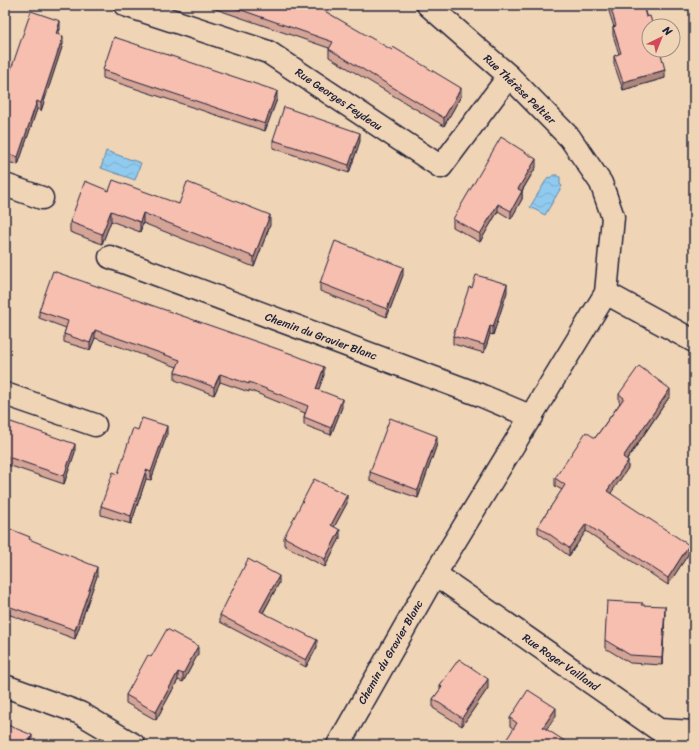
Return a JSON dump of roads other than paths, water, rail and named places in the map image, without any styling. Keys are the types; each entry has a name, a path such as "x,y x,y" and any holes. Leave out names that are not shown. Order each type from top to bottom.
{"street":[{"name":"Rue Georges Feydeau","path":"125,5 268,52 441,167 509,76"},
{"name":"Rue Thérèse Peltier","path":"428,5 509,76 570,138 601,183"},
{"name":"Chemin du Gravier Blanc","path":"338,745 435,574 532,417 606,293 613,217 601,183"},
{"path":"5,185 42,198"},
{"name":"Chemin du Gravier Blanc","path":"110,257 480,395 532,417"},
{"path":"606,293 694,341"},
{"path":"5,394 95,425"},
{"name":"Rue Roger Vailland","path":"435,574 659,730 694,732"},
{"path":"5,686 80,713 134,745"}],"water":[{"path":"106,151 141,163 135,180 101,168"},
{"path":"553,175 560,177 560,184 562,186 545,215 530,207 548,177 550,178"}]}
